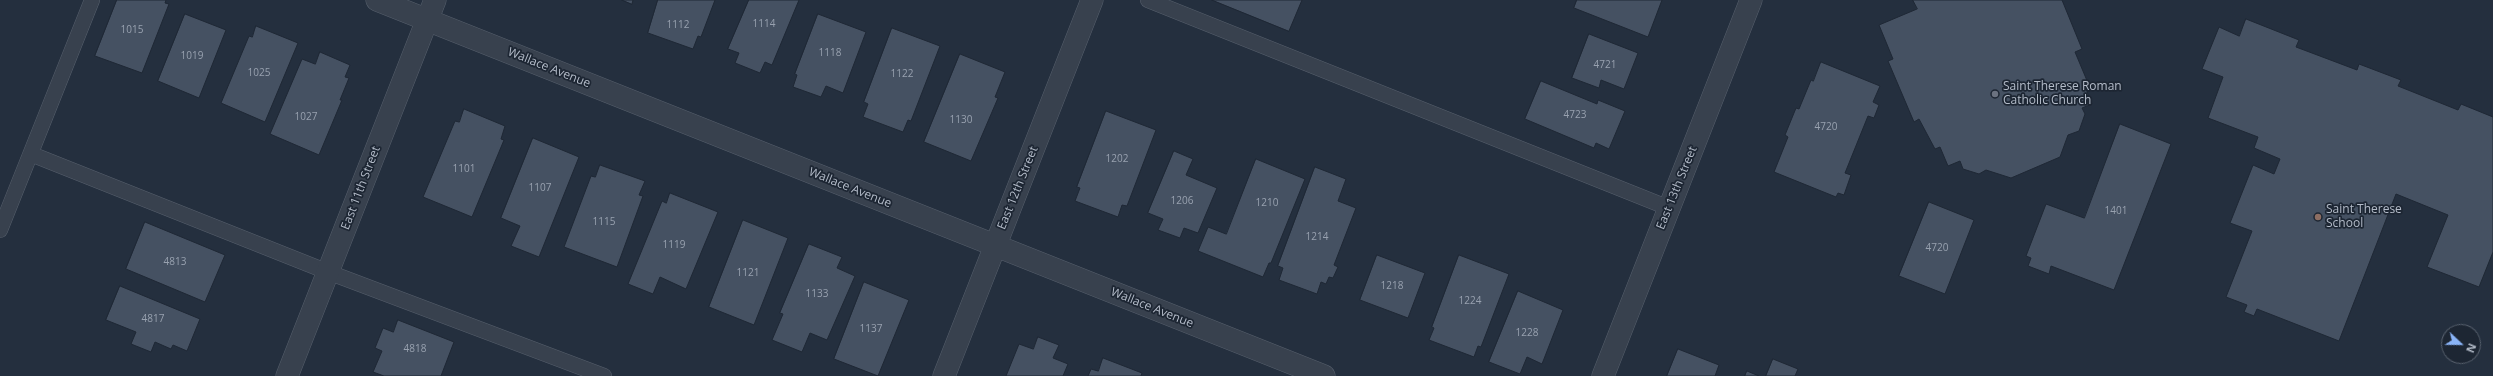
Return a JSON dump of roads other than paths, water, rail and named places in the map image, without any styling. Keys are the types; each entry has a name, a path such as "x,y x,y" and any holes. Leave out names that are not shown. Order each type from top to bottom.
{"street":[{"name":"Wallace Avenue","path":"377,0 1324,376"},
{"name":"East 11th Street","path":"287,376 435,0"},
{"name":"East 12th Street","path":"944,376 1092,0"},
{"name":"East 13th Street","path":"1603,376 1669,208 1747,1"}],"lane":[{"path":"0,230 92,0"},
{"path":"1148,0 1669,208"},
{"path":"30,154 328,272 604,376"}],"place":[{"name":"Saint Therese Roman Catholic Church","path":"1995,94"},
{"name":"Saint Therese School","path":"2318,217"}]}
